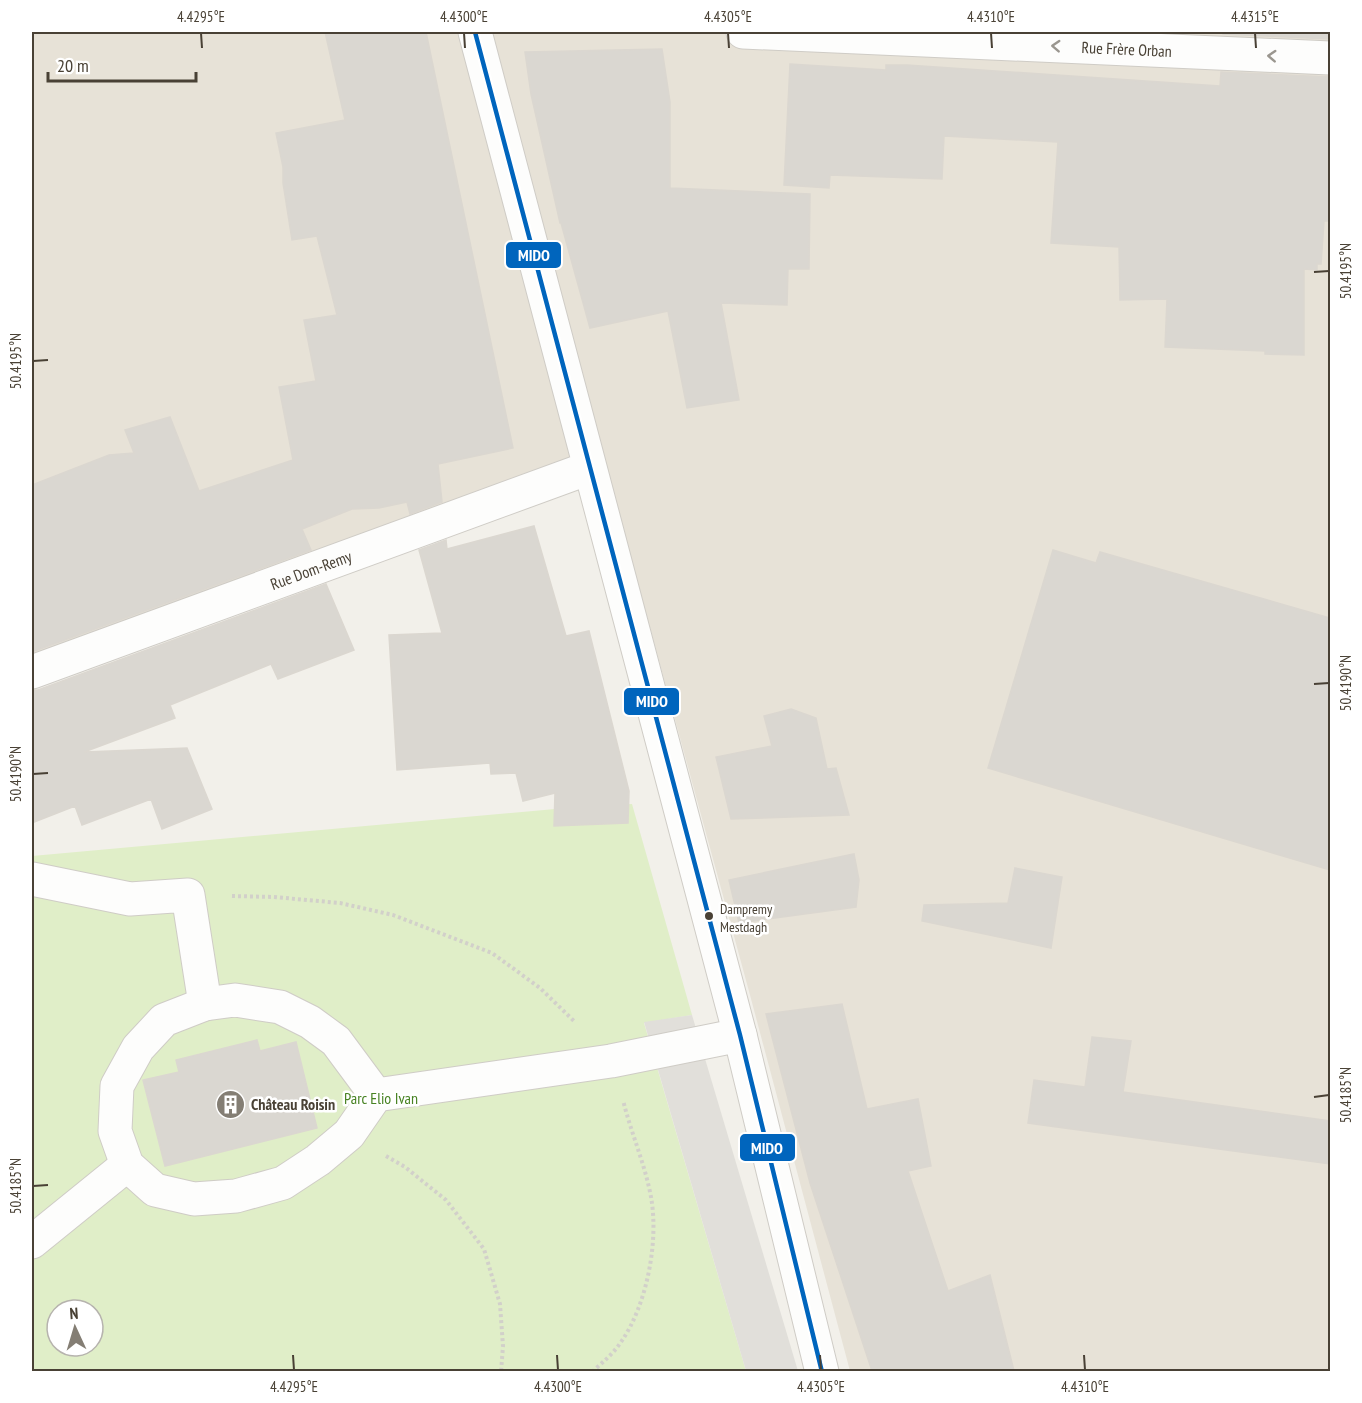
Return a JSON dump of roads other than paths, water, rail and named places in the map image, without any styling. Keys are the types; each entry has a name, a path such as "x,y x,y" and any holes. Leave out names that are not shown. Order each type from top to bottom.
{"street":[{"path":"475,32 740,1035 822,1371"},
{"name":"Rue Frère Orban","path":"743,32 1330,58"},
{"name":"Rue Dom-Remy","path":"32,672 590,468"},
{"path":"32,879 130,899 188,895 205,1004"},
{"path":"376,1095 336,1041 310,1022 280,1007 255,1002 235,1000 205,1004 164,1020 138,1048 117,1086 115,1131 127,1166 155,1190 194,1199 236,1196 283,1183 318,1160 349,1134 376,1095 611,1061 740,1035"},
{"path":"32,1242 127,1166"}],"place":[{"name":"Dampremy Mestdagh","path":"709,916"},
{"name":"Château Roisin","path":"230,1104"}],"park label":[{"name":"Parc Elio Ivan","path":"381,1098"}]}
